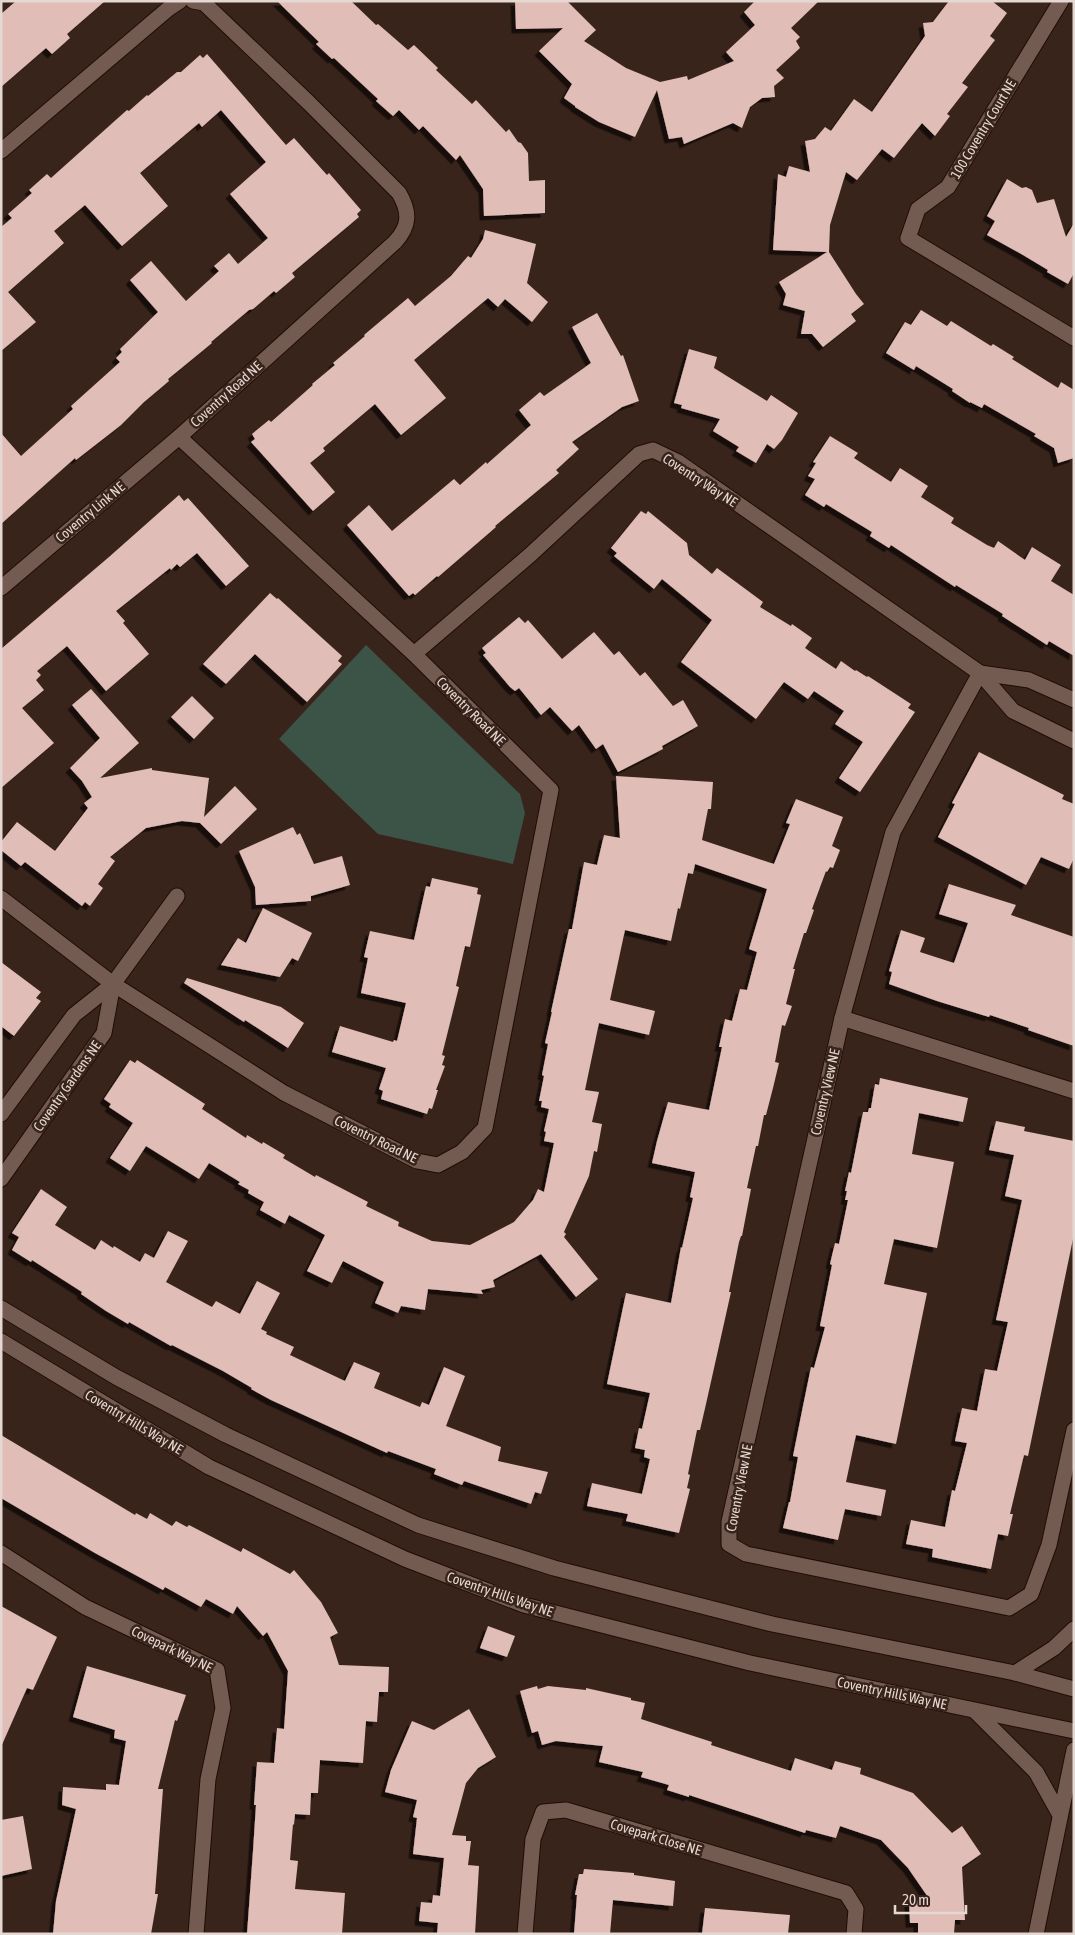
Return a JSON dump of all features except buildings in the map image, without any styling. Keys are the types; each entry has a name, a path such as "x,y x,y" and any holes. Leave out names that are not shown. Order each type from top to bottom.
{"street":[{"path":"1,152 180,1"},
{"name":"Coventry Road NE","path":"1,898 113,984 284,1092 417,1160 438,1165 462,1152 484,1128 551,790 414,654 178,437 395,242 404,232 407,217 405,203 398,193 309,103 204,3 192,1"},
{"name":"100 Coventry Court NE","path":"1061,1 948,187 918,209 908,238 926,247 1074,338"},
{"name":"Coventry Link NE","path":"1,588 178,437"},
{"name":"Coventry Way NE","path":"414,654 530,555 639,454 653,450 678,462 980,673 1012,711 1074,741"},
{"name":"Coventry Way NE","path":"980,673 1029,680 1074,700"},
{"name":"Coventry View NE","path":"980,673 893,832 842,1018 730,1522 729,1544 746,1554 1009,1608 1031,1594 1049,1545 1074,1430"},
{"name":"Coventry Gardens NE","path":"1,1114 74,1015 113,984 177,896"},
{"name":"Coventry Gardens NE","path":"1,1179 104,1033 113,984"},
{"path":"842,1018 1074,1091"},
{"path":"1,1308 116,1377 209,1426 418,1525 554,1568 772,1624 1015,1672 1074,1689"},
{"name":"Coventry Hills Way NE","path":"1,1341 209,1467 405,1560 524,1605 750,1663 976,1712 1074,1731"},
{"name":"Covepark Way NE","path":"1,1553 85,1607 218,1670 223,1708 208,1779 196,1934"},
{"path":"1015,1672 1054,1648 1074,1629"},
{"path":"976,1712 1036,1772 1060,1815"},
{"path":"1036,1934 1074,1750"},
{"name":"Covepark Close NE","path":"526,1934 533,1840 543,1812 566,1810 846,1893 856,1909 854,1934"}],"green space":[{"path":"366,645 520,794 525,813 513,864 378,834 279,739"}]}
